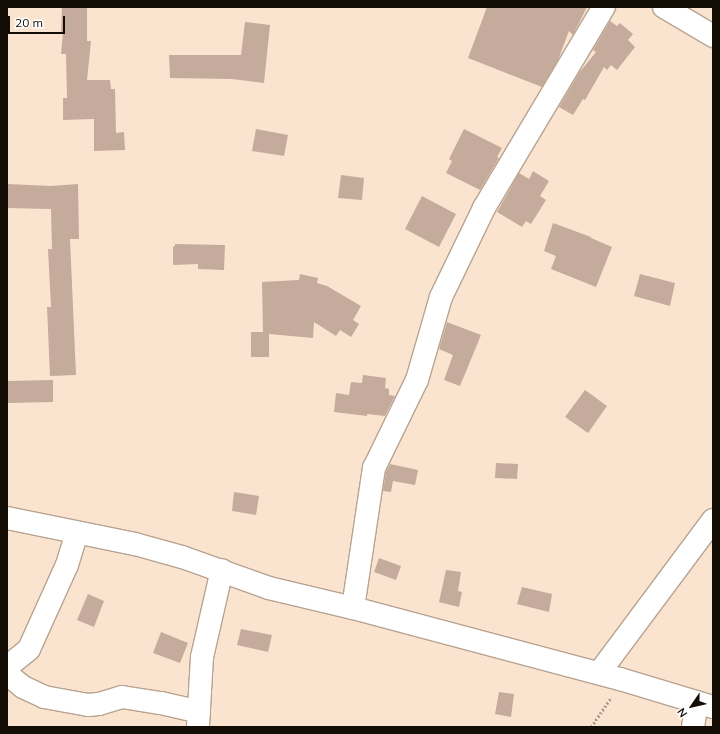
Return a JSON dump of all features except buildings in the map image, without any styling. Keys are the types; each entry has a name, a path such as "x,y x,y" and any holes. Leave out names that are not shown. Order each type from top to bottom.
{"street":[{"path":"353,608 374,468 417,380 442,297 484,208 604,7"},
{"path":"664,7 713,36"},
{"path":"7,518 135,544 222,570 269,588 353,608 599,673 705,704 693,727"},
{"path":"599,673 713,520"},
{"path":"7,667 30,649 66,565 77,533"},
{"path":"7,674 23,687 44,697 88,705 99,704 122,697 161,703 198,720 202,657 222,570"}],"path":[{"path":"591,727 607,705 620,679"}]}
